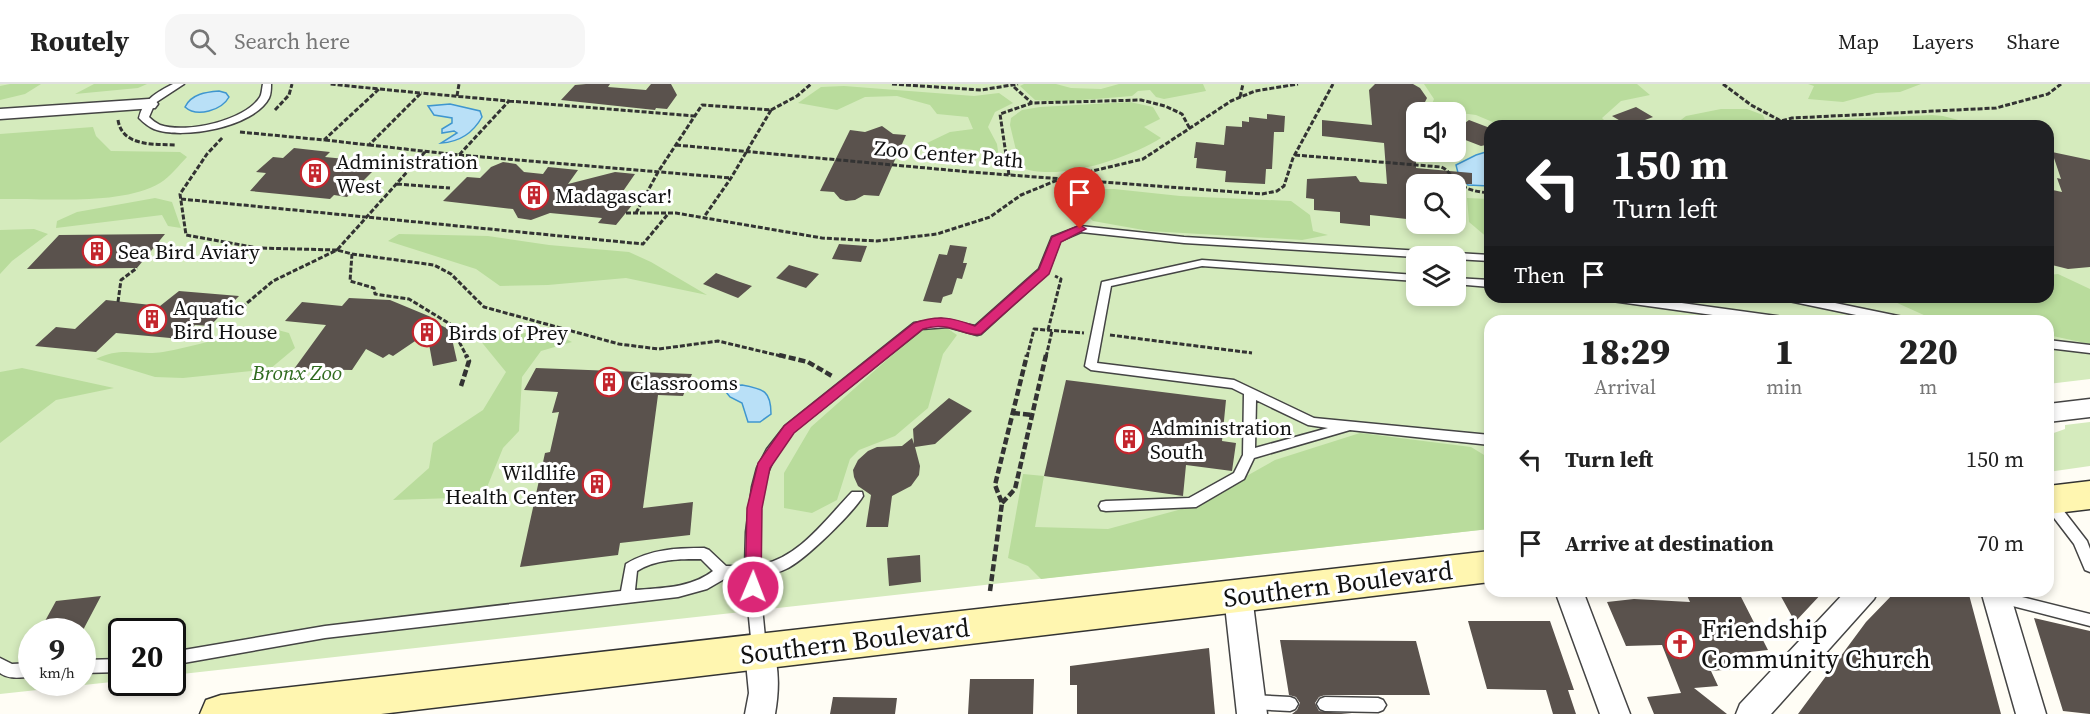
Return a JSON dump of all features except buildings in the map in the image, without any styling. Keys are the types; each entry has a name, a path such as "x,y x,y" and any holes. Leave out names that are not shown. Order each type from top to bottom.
{"main road":[{"path":"2054,499 2090,495"},
{"name":"Southern Boulevard","path":"221,714 1484,567"}],"street":[{"path":"0,114 148,105"},
{"path":"2054,412 2090,408"},
{"path":"1238,596 1251,708"},
{"path":"1571,597 1615,714"},
{"path":"1751,714 1858,597"},
{"path":"1997,597 2031,714"},
{"path":"760,652 764,693 760,714"}],"lane":[{"path":"180,84 166,91 148,105 144,118 149,125 159,130 186,131 237,118 251,110 267,94 267,84"},
{"path":"760,652 753,613 755,508 763,467 789,429 918,326 933,321 952,322 977,331 1044,271 1056,239 1080,229 1196,241 1484,258"},
{"path":"1406,277 1202,263 1106,284 1091,366 1234,384 1312,422 1484,439"},
{"path":"1466,282 1484,283"},
{"path":"1655,303 1740,315"},
{"path":"1818,303 1874,315"},
{"path":"2054,345 2090,349"},
{"path":"1106,506 1191,503 1239,476 1250,455 1250,392"},
{"path":"1250,455 1352,426"},
{"path":"186,657 325,632 696,589 711,583 723,572 754,571 781,566 800,552 857,496"},
{"path":"2054,508 2080,541 2090,566"},
{"path":"627,596 631,568 641,560 687,553 705,554 723,572"},
{"path":"2007,597 2090,620"},
{"path":"0,664 9,671 18,671"},
{"path":"1251,708 1290,704"},
{"path":"1325,704 1378,705"}],"path":[{"path":"330,84 695,116"},
{"path":"457,96 459,84"},
{"path":"704,217 731,178 771,110 797,96 812,84"},
{"path":"892,84 981,90 1014,87 1018,84"},
{"path":"1240,97 1243,84"},
{"path":"626,213 668,213 704,217 822,238 877,242 937,234 990,216 1021,195 1062,178 1143,159 1240,97 1256,91 1298,84"},
{"name":"Zoo Center Path","path":"676,145 1009,175 1262,194 1277,191 1284,186 1295,155 1334,84"},
{"path":"1723,84 1751,105 1779,120"},
{"path":"1785,120 1996,108 2048,94 2061,84"},
{"path":"1014,87 1032,103"},
{"path":"324,140 379,88"},
{"path":"369,145 422,93"},
{"path":"1009,175 1000,114 1032,103 1141,100 1182,114 1190,130"},
{"path":"459,155 508,101"},
{"path":"636,213 658,172 702,105 771,110"},
{"path":"234,132 425,152 731,178"},
{"path":"224,135 207,154 180,194 186,235 258,248 337,250 434,265 451,274 484,307 619,344 659,349 718,341 808,362 846,384"},
{"path":"222,314 240,309 273,281 337,250 425,152"},
{"path":"1295,155 1441,167 1449,171 1452,179 1463,188 1484,192"},
{"path":"397,184 450,188"},
{"path":"181,199 643,244 668,213"},
{"path":"352,254 350,282 374,288 375,294 409,300 450,324 469,361 461,386"},
{"path":"118,302 121,280 137,268"},
{"path":"1002,503 1015,489 1061,279 1044,271"},
{"path":"990,591 1002,503 995,485 1034,329 1097,334 1252,353"},
{"path":"1013,413 1032,416"}],"green space":[{"name":"Bronx Zoo","path":"0,84 2090,84 2090,379 2054,383 2054,315 1484,315 1484,530 186,674 186,618 108,618 108,682 96,684 96,618 18,618 18,692 0,694"},
{"path":"41,84 25,94 0,100 0,86"},
{"path":"94,84 147,84 138,88 75,94"},
{"path":"1056,84 1071,88 1101,89 1119,84 1203,84 1206,91 1164,99 1156,97 1150,90 1138,91 1132,96 1058,102 1035,100 1020,86"},
{"path":"1424,84 1637,84 1650,95 1621,101 1602,118 1604,120 1488,120 1466,114 1466,102 1433,102 1434,99"},
{"path":"1808,84 1921,84 1900,92 1876,93 1843,102 1808,99 1814,86"},
{"path":"844,86 974,96 999,93 1013,103 995,112 988,127 997,144 1000,165 992,158 967,149 930,151 927,143 950,132 973,129 968,117 937,114 930,105 897,96 865,97 837,110 798,103 821,87"},
{"path":"1130,102 1153,107 1160,119 1144,127 1161,138 1131,153 1092,166 1053,172 1020,167 1010,125 1011,118 1022,110"},
{"path":"1721,109 1747,109 1763,115 1765,120 1681,120 1686,116"},
{"path":"1932,115 1958,120 1819,120"},
{"path":"93,127 96,136 111,151 180,152 187,157 160,183 125,195 82,199 0,199 0,134"},
{"path":"1088,189 1291,201 1310,215 1313,231 1328,235 1302,240 1149,231 1093,221 1079,208"},
{"path":"155,198 172,202 181,228 168,226 162,215 56,228 57,221 77,212"},
{"path":"1467,198 1484,199 1484,235 1469,222"},
{"path":"34,229 48,234 12,261 0,274 0,230"},
{"path":"399,234 488,236 549,245 629,252 651,262 707,295 626,278 548,285 500,286 476,269 388,241"},
{"path":"2054,274 2058,274 2090,289 2090,344 2054,336 2054,315 1924,315 1897,303 2054,303"},
{"path":"934,326 944,326 957,335 943,354 928,408 895,436 859,450 850,459 837,500 812,513 784,508 784,473 811,427 916,334"},
{"path":"267,327 289,333 295,348 270,369 183,378 155,377 96,359 114,353 163,352 190,347"},
{"path":"548,330 572,342 541,351 522,377 519,431 503,448 483,497 393,500 429,468 433,443 483,410 506,372 479,339"},
{"path":"22,368 114,388 56,400 0,443 0,372"},
{"path":"2090,422 2090,466 2054,471 2054,433 2065,429 2065,425"},
{"path":"1360,433 1471,447 1484,455 1484,530 1041,579 1028,566 1008,558 1023,474 1044,476 1035,527 1108,529 1193,506 1275,460"}],"water":[{"path":"219,91 226,93 229,97 226,102 215,109 196,112 185,107 195,96"},
{"path":"450,104 480,111 482,117 465,136 441,143 457,133 454,131 442,133 442,129 452,123 452,118 434,115 428,106"},
{"path":"1484,153 1484,186 1468,185 1466,174 1458,173 1456,165"},
{"path":"742,385 765,392 770,400 771,414 760,422 748,422 742,403 730,397 726,392 732,386"}],"place":[{"name":"Administration West","path":"315,173"},
{"name":"Madagascar!","path":"534,195"},
{"name":"Sea Bird Aviary","path":"97,251"},
{"name":"Aquatic Bird House","path":"152,319"},
{"name":"Birds of Prey","path":"427,332"},
{"name":"Classrooms","path":"609,382"},
{"name":"Administration South","path":"1129,439"},
{"name":"Wildlife Health Center","path":"597,484"},
{"name":"Friendship Community Church","path":"1680,644"}],"route":[{"path":"753,587 755,508 763,467 789,429 918,326 933,321 952,322 977,331 1044,271 1056,239 1080,229"}]}
